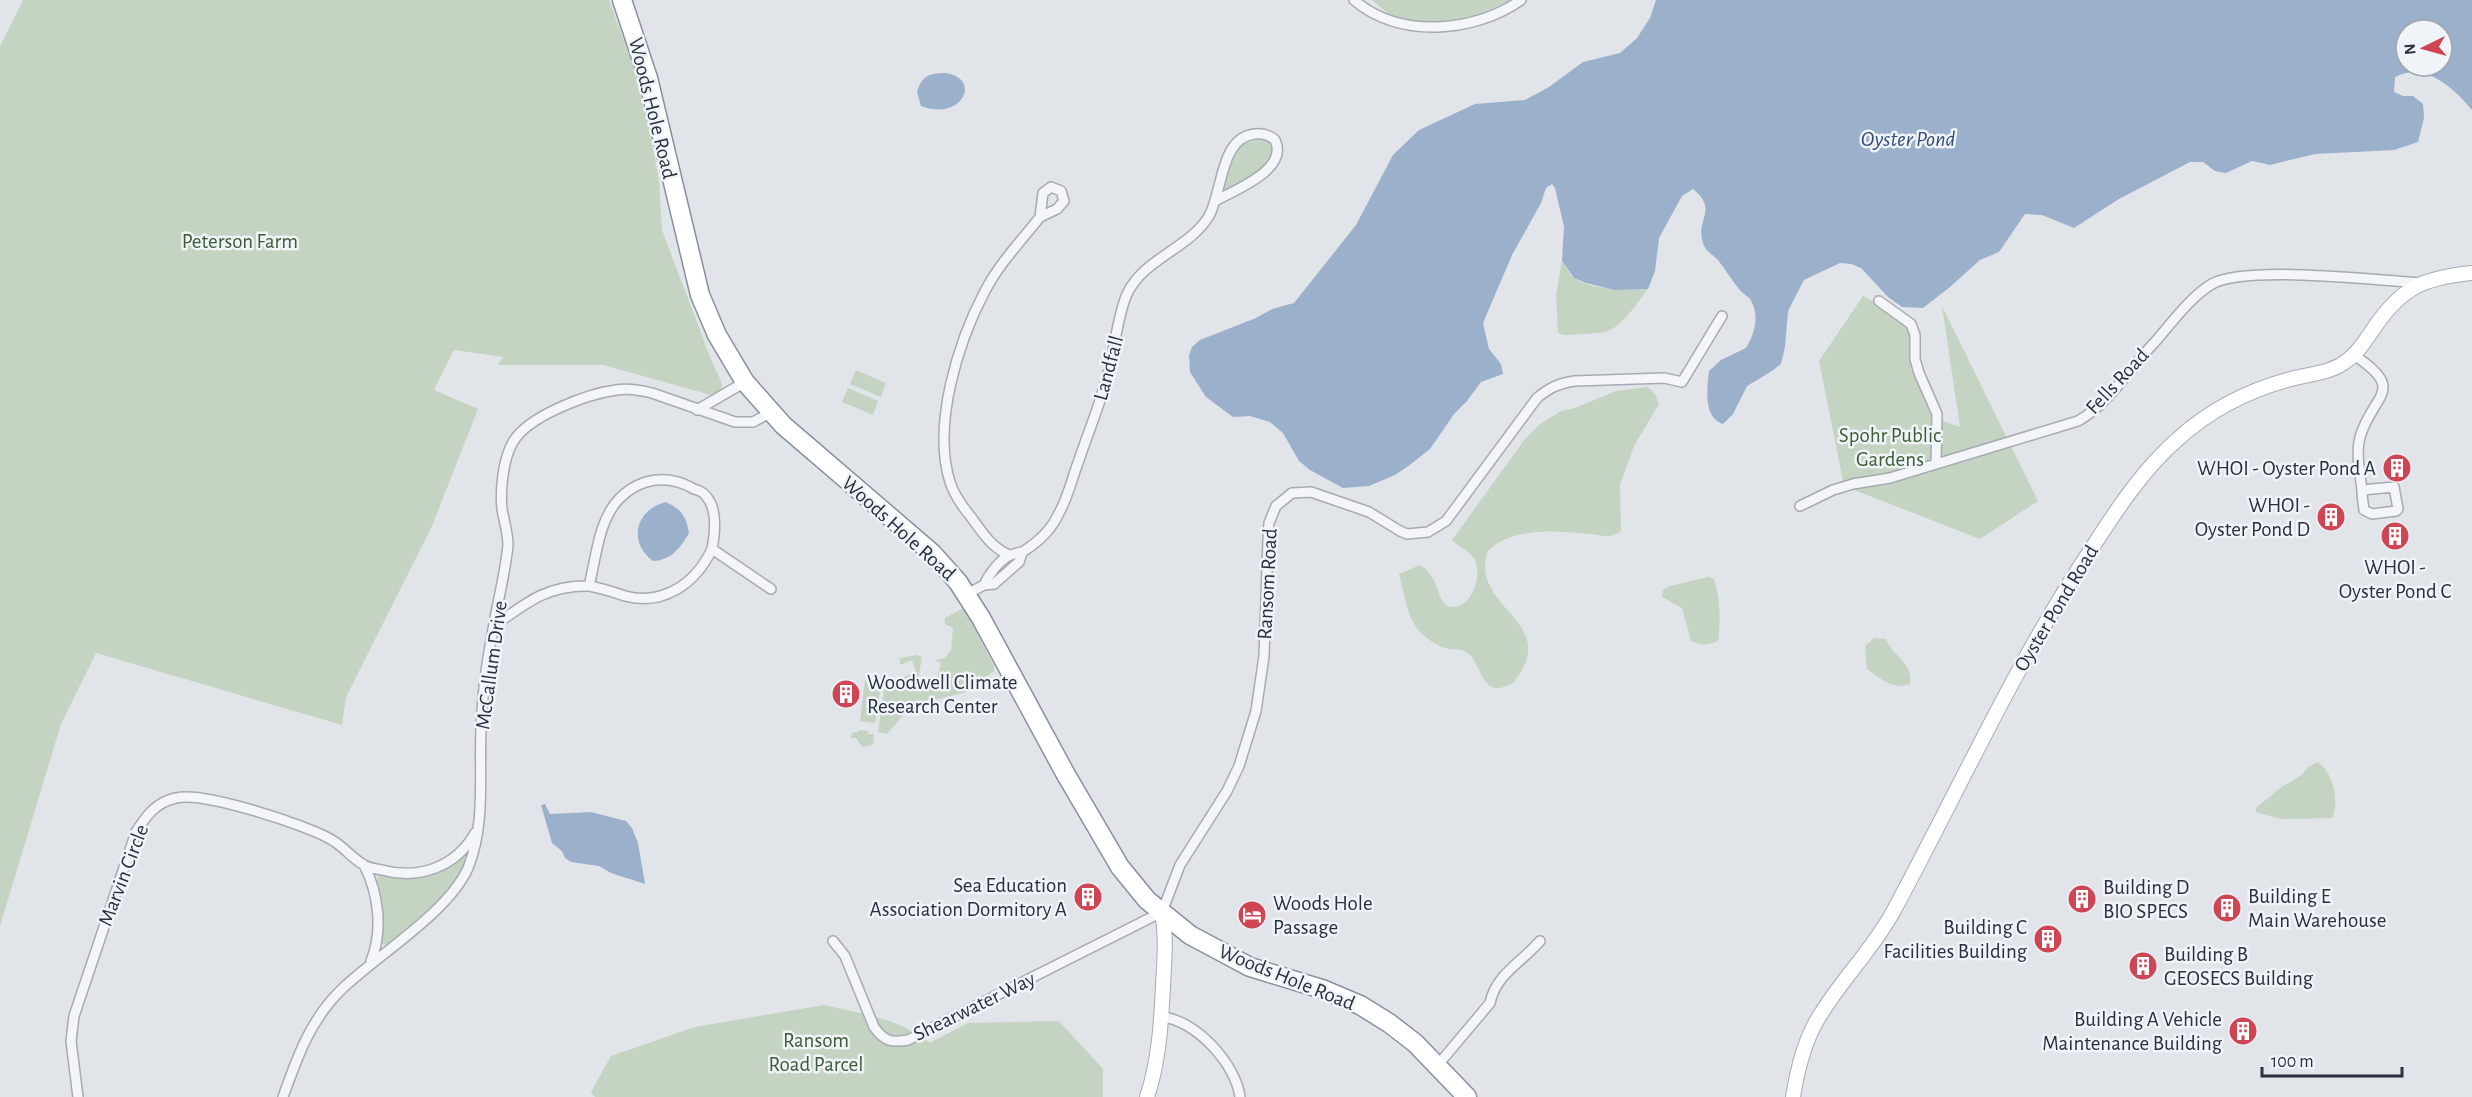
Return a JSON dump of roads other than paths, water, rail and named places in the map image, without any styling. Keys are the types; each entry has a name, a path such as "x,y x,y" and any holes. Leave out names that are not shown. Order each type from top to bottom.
{"highway":[{"name":"Woods Hole Road","path":"622,0 648,78 700,295 721,343 745,382 770,413 932,553 967,594 1065,773 1120,867 1147,900 1190,935 1250,967 1322,989 1360,1005 1415,1043 1467,1097"}],"street":[{"path":"1354,0 1368,12 1382,19 1402,24 1455,26 1491,17 1521,0"},
{"name":"Landfall","path":"984,585 988,575 1009,555 1022,552 1042,537 1060,513 1106,381 1127,293 1148,267 1194,234 1207,219 1216,200 1226,160 1237,141 1243,136 1259,133 1266,134 1275,140 1279,151 1274,164 1236,190 1216,200"},
{"path":"1009,555 993,546 958,500 950,484 946,466 945,427 954,372 970,323 995,275 1040,217"},
{"name":"Oyster Pond Road","path":"1793,1097 1803,1054 1814,1025 1883,928 2037,635 2094,544 2147,471 2189,429 2240,398 2273,384 2343,364 2354,355 2395,300 2405,292 2423,284 2472,273"},
{"name":"Fells Road","path":"1800,506 1853,484 1890,478 2078,421 2090,414 2194,299 2210,285 2223,280 2242,277 2303,276 2423,284"},
{"path":"1879,301 1911,324 1914,329 1915,359 1938,414 1936,463"},
{"name":"Ransom Road","path":"1148,1097 1156,1068 1161,1017 1166,935 1162,912 1180,865 1212,815 1239,766 1256,711 1264,656 1269,523 1280,501 1292,493 1311,492 1369,512 1407,534 1428,532 1446,521 1531,405 1550,388 1575,381 1664,378 1682,382 1722,316"},
{"path":"2354,355 2376,371 2383,386 2379,402 2359,441 2362,490"},
{"path":"697,410 745,382"},
{"name":"McCallum Drive","path":"283,1097 300,1052 318,1017 370,963 434,911 458,885 471,860 480,811 482,711 508,542 502,507 504,475 512,444 522,430 542,417 589,397 618,390 641,390 725,420 746,423 770,413"},
{"path":"494,626 534,598 556,589 589,586 627,596 648,597 668,594 688,582 704,567 712,549 715,534 713,511 706,495 679,481 660,478 650,480 619,499 609,514 589,586"},
{"path":"712,549 771,589"},
{"name":"Landfall","path":"967,594 984,585 994,584 1018,562 1022,552"},
{"name":"Marvin Circle","path":"78,1097 71,1041 74,1016 135,832 149,812 174,798 192,795 217,800 332,839 364,865 412,875 430,871 456,855 478,828"},
{"path":"364,865 375,894 377,916 376,944 370,963"},
{"name":"Shearwater Way","path":"833,941 845,956 874,1026 881,1037 893,1042 915,1036 1162,912"},
{"path":"1437,1066 1490,1003 1493,990 1507,971 1540,941"},
{"path":"1161,1017 1181,1021 1220,1054 1238,1083 1240,1097"}],"water":[{"name":"Oyster Pond","path":"1656,0 2472,0 2472,110 2457,93 2436,78 2454,78 2454,18 2394,18 2394,92 2403,96 2413,96 2423,104 2424,118 2418,142 2394,150 2315,154 2270,165 2252,161 2226,173 2215,171 2203,162 2190,162 2119,199 2074,228 2042,215 2025,214 1999,252 1980,260 1923,308 1902,307 1888,297 1861,268 1840,263 1804,280 1788,311 1781,364 1747,386 1733,414 1723,424 1712,415 1709,409 1707,394 1709,371 1721,360 1746,348 1752,337 1756,317 1750,299 1704,246 1701,235 1705,215 1704,203 1701,196 1693,189 1682,196 1659,238 1655,271 1648,289 1615,290 1574,278 1562,261 1564,227 1555,188 1552,184 1546,188 1541,203 1512,255 1483,323 1489,349 1501,364 1503,374 1481,382 1454,414 1430,449 1395,475 1369,486 1343,488 1310,470 1299,461 1283,433 1270,422 1250,416 1233,417 1206,397 1190,372 1189,355 1192,347 1200,340 1256,318 1272,309 1294,303 1356,225 1393,155 1419,130 1475,104 1525,100 1549,87 1583,62 1620,53 1637,38 1650,18"},
{"path":"946,73 957,77 963,83 965,90 962,98 947,108 935,109 921,106 917,92 921,82 931,75"},
{"path":"666,502 682,514 689,533 670,556 653,561 640,545 638,527 648,512"},
{"path":"545,804 550,814 591,812 626,821 632,828 638,843 645,884 611,873 599,866 571,862 565,858 562,851 552,843 541,805"}],"place":[{"name":"WHOI - Oyster Pond A","path":"2397,468"},
{"name":"WHOI - Oyster Pond D","path":"2331,517"},
{"name":"WHOI - Oyster Pond C","path":"2395,536"},
{"name":"Woodwell Climate Research Center","path":"846,694"},
{"name":"Sea Education Association Dormitory A","path":"1088,897"},
{"name":"Building D BIO SPECS","path":"2082,899"},
{"name":"Building E Main Warehouse","path":"2227,908"},
{"name":"Woods Hole Passage","path":"1252,915"},
{"name":"Building C Facilities Building","path":"2048,939"},
{"name":"Building B GEOSECS Building","path":"2143,966"},
{"name":"Building A Vehicle Maintenance Building","path":"2243,1031"}],"park label":[{"name":"Peterson Farm","path":"240,241"},
{"name":"Spohr Public Gardens","path":"1890,447"},
{"name":"Ransom Road Parcel","path":"816,1052"}]}
